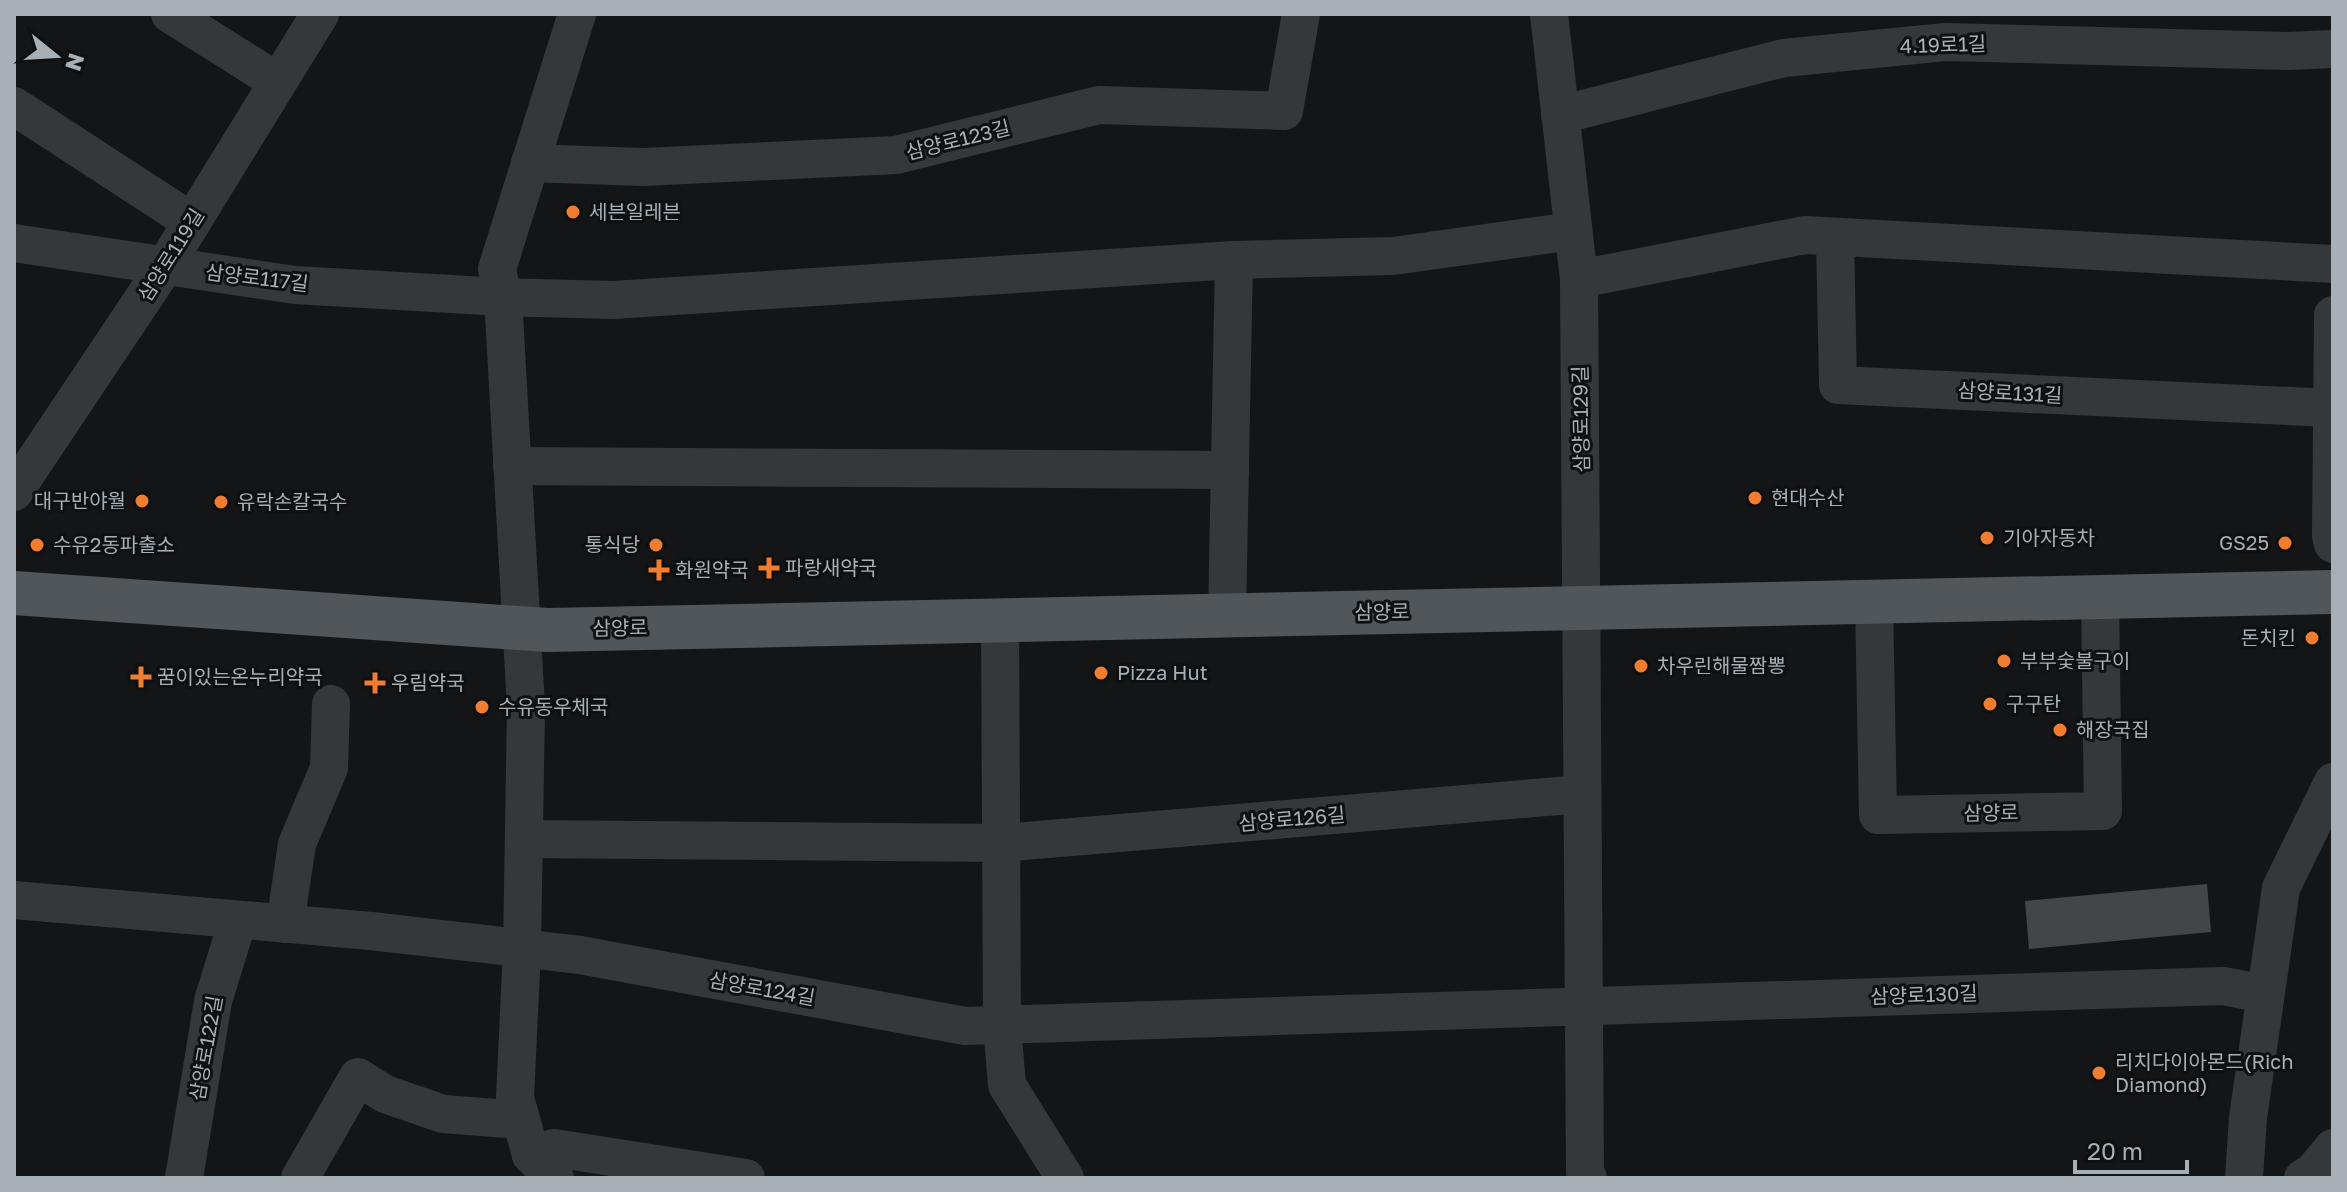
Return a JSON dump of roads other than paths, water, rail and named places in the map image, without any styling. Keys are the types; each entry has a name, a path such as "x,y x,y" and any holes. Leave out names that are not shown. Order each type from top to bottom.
{"main road":[{"name":"삼양로","path":"14,593 547,630 2333,592"}],"street":[{"path":"170,14 278,82"},
{"name":"삼양로119길","path":"14,492 165,266 320,14"},
{"path":"536,1151 515,1098 522,949 526,707 503,297 497,269 577,14"},
{"name":"삼양로123길","path":"530,163 643,167 896,155 1099,105 1284,111 1301,14"},
{"name":"삼양로129길","path":"1549,14 1579,279 1581,608"},
{"name":"4.19로1길","path":"1560,115 1784,58 1945,42 2288,51 2333,49"},
{"path":"14,106 192,222"},
{"path":"503,297 613,300 1234,260 1393,256 1573,231"},
{"path":"1579,279 1805,235 2333,264"},
{"name":"삼양로131길","path":"1835,237 1838,385 2332,408"},
{"name":"삼양로117길","path":"14,243 295,285 503,297"},
{"path":"1227,616 1234,260"},
{"path":"2333,315 2333,544"},
{"path":"512,466 1230,470"},
{"name":"삼양로","path":"1874,602 1878,815 2088,812 2103,811 2100,597"},
{"path":"1581,608 1585,1171 1588,1178"},
{"path":"1000,620 1002,1025 1007,1085 1065,1178"},
{"path":"285,924 297,844 329,768 331,704"},
{"path":"2244,1178 2248,1118 2281,888 2333,782"},
{"name":"삼양로126길","path":"1001,843 1582,794"},
{"path":"524,839 1001,843"},
{"path":"14,900 522,949"},
{"name":"삼양로122길","path":"184,1178 213,1001 238,920"},
{"name":"삼양로124길","path":"522,949 580,955 965,1026 1002,1025"},
{"name":"삼양로130길","path":"1583,1006 2223,986 2265,994"},
{"path":"1002,1025 1583,1006"},
{"path":"300,1178 358,1077 385,1094 536,1151 554,1148 746,1178"},
{"path":"2303,1178 2313,1172 2333,1148"}],"place":[{"name":"세븐일레븐","path":"573,212"},
{"name":"현대수산","path":"1755,498"},
{"name":"대구반야월","path":"142,501"},
{"name":"유락손칼국수","path":"221,502"},
{"name":"기아자동차","path":"1987,538"},
{"name":"GS25","path":"2285,543"},
{"name":"수유2동파출소","path":"37,545"},
{"name":"통식당","path":"656,545"},
{"name":"파랑새약국","path":"769,568"},
{"name":"화원약국","path":"659,570"},
{"name":"돈치킨","path":"2312,638"},
{"name":"부부숯불구이","path":"2004,661"},
{"name":"차우린해물짬뽕","path":"1641,666"},
{"name":"Pizza Hut","path":"1101,673"},
{"name":"꿈이있는온누리약국","path":"141,677"},
{"name":"우림약국","path":"375,683"},
{"name":"구구탄","path":"1990,704"},
{"name":"수유동우체국","path":"482,707"},
{"name":"해장국집","path":"2060,730"},
{"name":"리치다이아몬드(Rich Diamond)","path":"2099,1073"}]}
